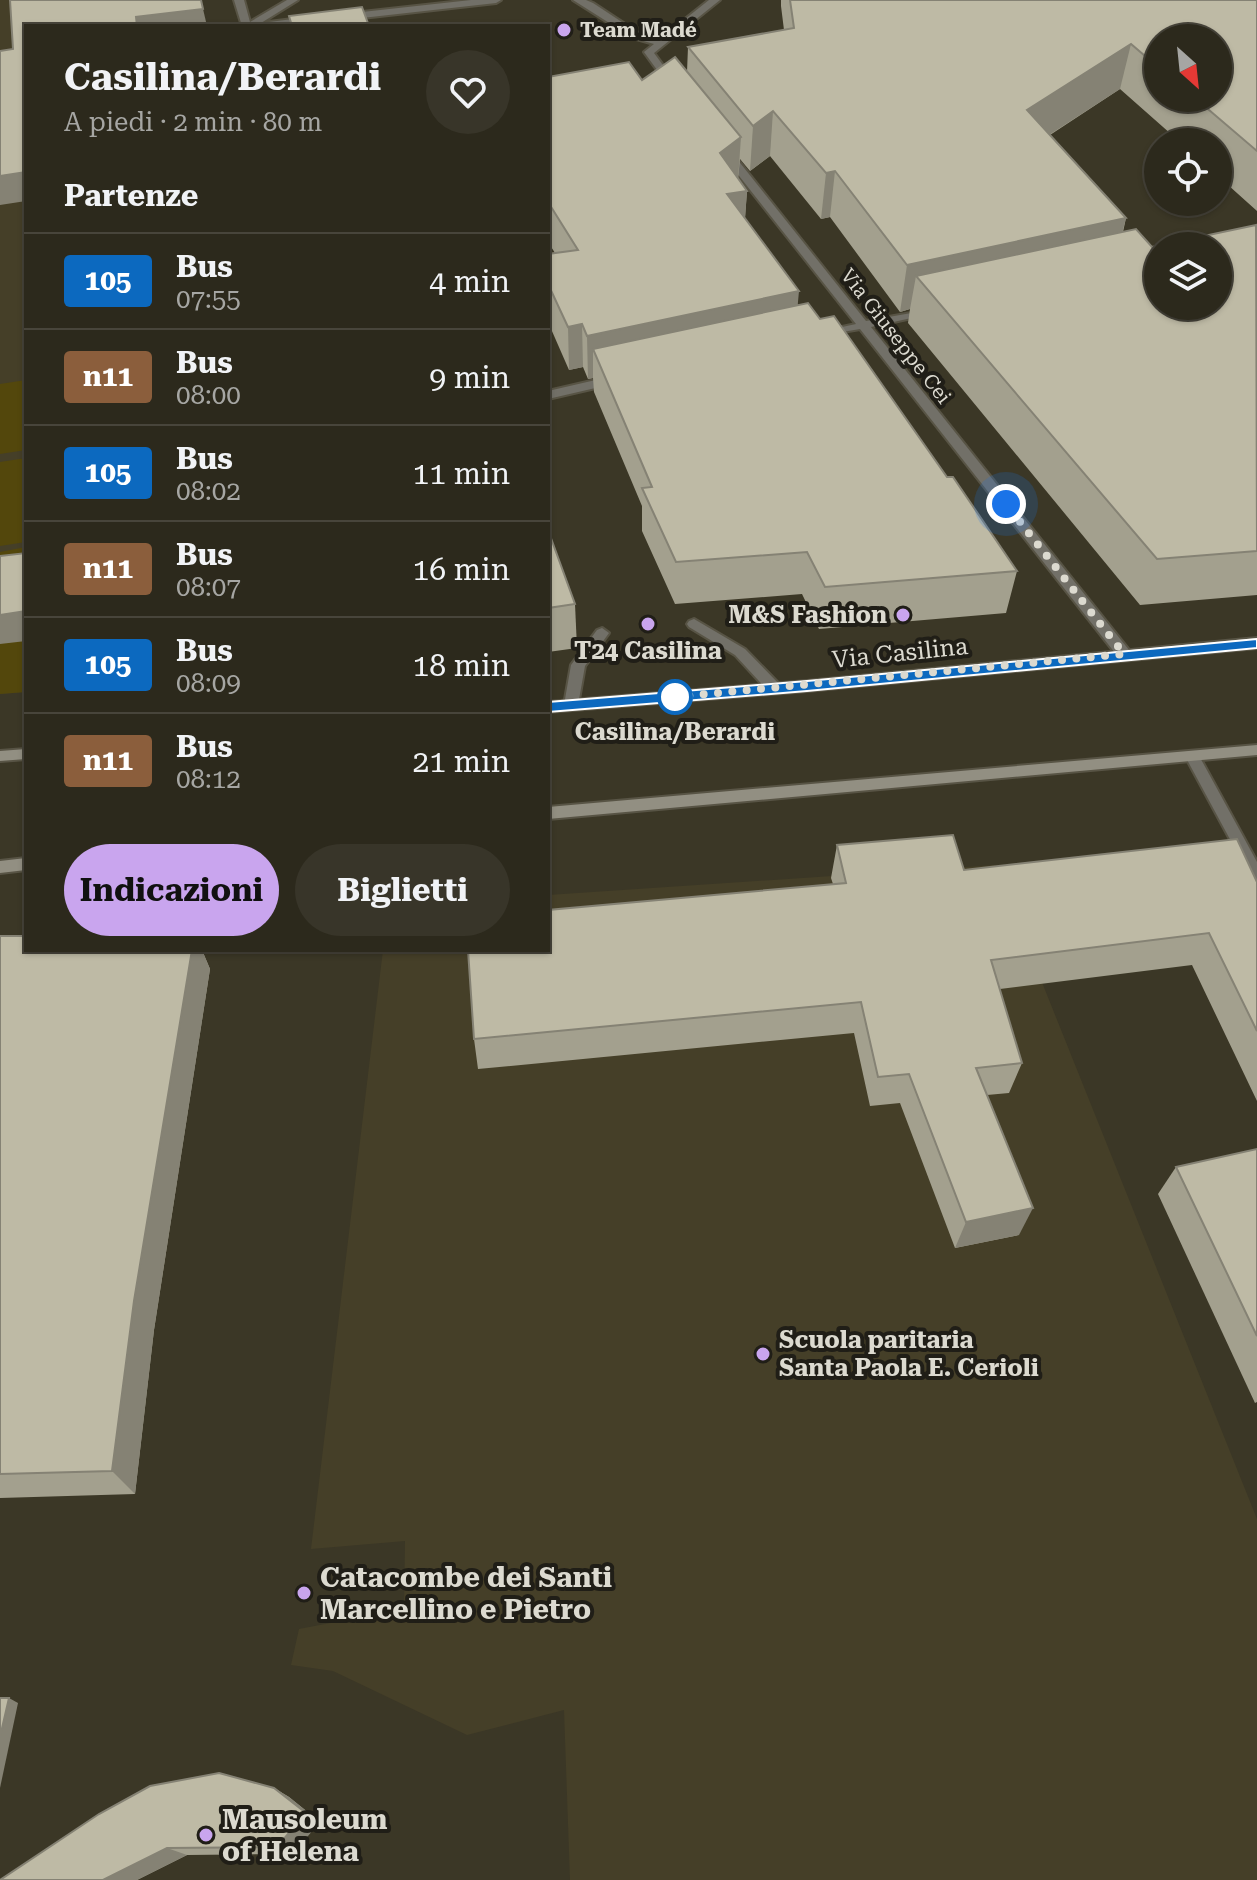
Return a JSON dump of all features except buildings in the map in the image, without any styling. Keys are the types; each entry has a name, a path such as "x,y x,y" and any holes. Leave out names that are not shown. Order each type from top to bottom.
{"main road":[{"name":"Via Casilina","path":"550,707 775,689 1257,643"},
{"path":"550,813 1257,750"},
{"path":"0,756 24,754"},
{"path":"0,867 24,864"}],"street":[{"path":"239,0 247,24"},
{"path":"251,24 293,0"},
{"path":"277,24 496,0"},
{"path":"578,0 606,14 637,38 660,42"},
{"path":"680,94 649,52 715,0"},
{"name":"Via Giuseppe Cei","path":"719,143 1124,654"},
{"path":"808,337 943,308"},
{"path":"550,395 624,378"},
{"path":"694,624 740,652 775,689"},
{"path":"571,705 578,665 602,633"},
{"path":"1192,756 1257,876"}],"shaded area":[{"path":"0,0 201,0 24,24 24,692 0,694"},
{"path":"24,380 24,450 0,454 0,384"},
{"path":"24,458 24,542 0,546 0,462"},
{"path":"24,547 24,692 0,694 0,552"},
{"name":"Scuola paritaria Santa Paola E. Cerioli","path":"995,865 1257,1519 1257,1880 570,1880 564,1710 467,1735 333,1671 291,1665 299,1629 404,1609 405,1541 311,1549 383,952 550,952 550,895"}],"bus line":[{"name":"105","path":"550,707 1257,643"}],"place":[{"name":"Team Madé","path":"564,30"},
{"name":"M&S Fashion","path":"903,615"},
{"name":"T24 Casilina","path":"648,624"},
{"name":"Casilina/Berardi","path":"675,697"},
{"name":"Scuola paritaria Santa Paola E. Cerioli","path":"763,1354"},
{"name":"Catacombe dei Santi Marcellino e Pietro","path":"304,1593"},
{"name":"Mausoleum of Helena","path":"206,1835"}],"route":[{"path":"675,697 1124,654 1006,504"}]}
